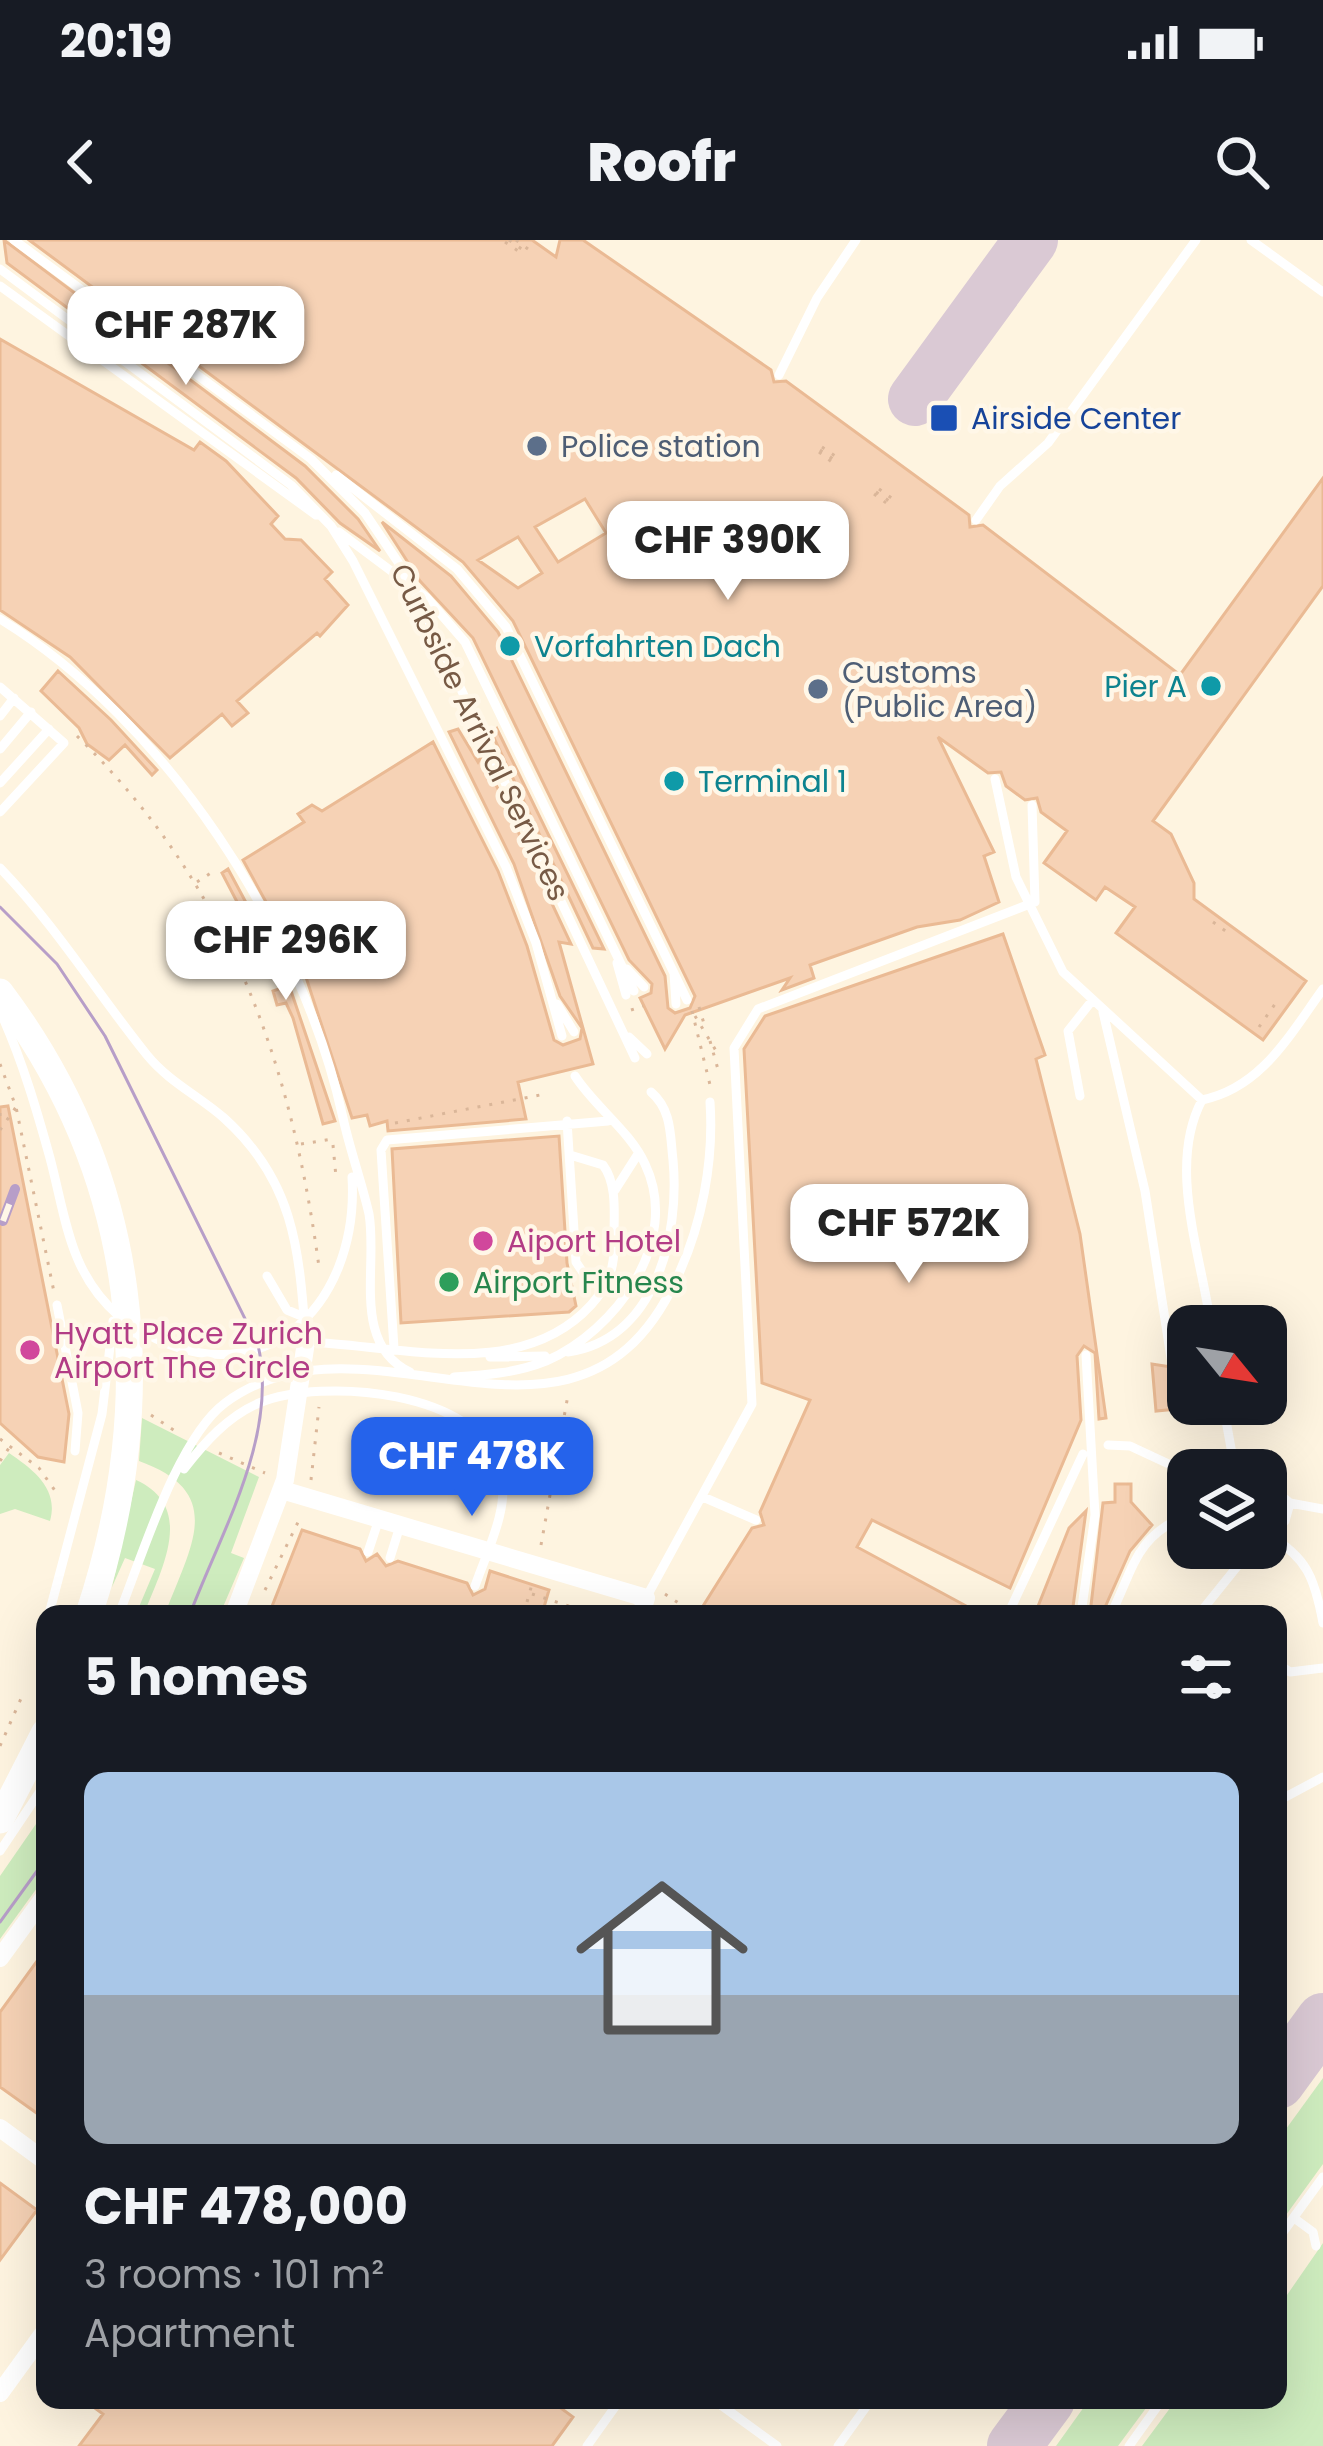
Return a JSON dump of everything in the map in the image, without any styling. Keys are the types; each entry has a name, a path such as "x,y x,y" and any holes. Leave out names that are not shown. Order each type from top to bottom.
{"main road":[{"path":"0,992 67,1094 98,1173 125,1282 123,1468 91,1605"},
{"path":"0,1820 36,1750"}],"street":[{"path":"237,1605 281,1490 306,1342"},
{"path":"281,1490 490,1552 641,1605"},
{"path":"0,1958 36,1908"},
{"path":"0,2128 36,2154"},
{"path":"0,2393 36,2343"}],"lane":[{"path":"12,240 397,520 477,590 527,667 686,1000"},
{"name":"Curbside Arrival Services","path":"12,240 311,459 375,525 408,577 635,1058"},
{"path":"779,375 817,298 856,240"},
{"path":"976,520 1000,486 1048,443 1196,240"},
{"path":"1251,240 1323,292"},
{"path":"0,268 291,485 331,526 359,572 506,867 568,1034"},
{"path":"0,286 439,610 465,643 635,991 617,956"},
{"path":"0,619 88,684 163,765 278,934 320,1035 369,1217 375,1334 388,1358 420,1376"},
{"path":"0,687 64,743 0,812"},
{"path":"0,716 14,698"},
{"path":"0,749 31,712"},
{"path":"0,783 49,729"},
{"path":"995,779 1016,878 1033,903 1053,956 1090,1002 1202,1100"},
{"path":"1032,805 1033,903"},
{"path":"0,868 74,955 157,1066 220,1115 260,1157 292,1220 306,1342 524,1358 594,1346 619,1330 641,1304 665,1257 676,1207 669,1121 651,1092"},
{"path":"645,1605 752,1404 734,1048 758,1009 1033,903"},
{"path":"1207,1305 1185,1168 1186,1129 1202,1100 1235,1093 1274,1056 1323,989"},
{"path":"1080,1096 1067,1031 1090,1002"},
{"path":"0,1012 52,1166 71,1250 103,1300 160,1341 225,1352 287,1333 329,1294 352,1232 352,1165"},
{"path":"1103,1012 1145,1191 1167,1332"},
{"path":"625,1034 647,1054"},
{"path":"443,1378 533,1366 581,1342 604,1322 634,1282 652,1238 655,1205 638,1154 575,1076"},
{"path":"123,1605 174,1484 210,1417 256,1384 321,1369 443,1378 494,1388 553,1385 601,1364 646,1328 669,1295 694,1233 710,1157 710,1102"},
{"path":"394,1348 383,1145 395,1136 567,1121 614,1124"},
{"path":"567,1121 580,1274 598,1281 610,1277"},
{"path":"613,1194 638,1154"},
{"path":"467,1354 512,1349 559,1330 585,1312 610,1277 613,1194 603,1165 570,1155"},
{"path":"267,1276 287,1310 304,1316"},
{"path":"57,1305 78,1413 75,1451"},
{"path":"1084,1605 1095,1538 1096,1474 1086,1355"},
{"path":"174,1484 226,1424 273,1398 328,1393 438,1405 483,1436 502,1476 499,1514 476,1586 490,1552"},
{"path":"52,1605 94,1447 124,1394"},
{"path":"1108,1445 1130,1446 1167,1463"},
{"path":"1012,1605 1083,1454"},
{"path":"703,1497 756,1520"},
{"path":"1287,1500 1323,1509"},
{"path":"1287,1515 1291,1503"},
{"path":"368,1552 379,1520"},
{"path":"1115,1605 1137,1553 1167,1524"},
{"path":"390,1558 400,1526"},
{"path":"1287,1548 1315,1576 1323,1623"},
{"path":"1209,1605 1236,1569"},
{"path":"1287,1671 1323,1668"},
{"path":"1287,1798 1323,1778"},
{"path":"0,1851 36,1797"},
{"path":"1287,2228 1323,2177"},
{"path":"1294,2218 1313,2232 1316,2246"},
{"path":"587,2446 614,2409"},
{"path":"726,2409 777,2446"},
{"path":"838,2446 865,2409"},
{"path":"1129,2446 1156,2409"}],"path":[{"path":"510,241 526,252"},
{"path":"820,450 839,463"},
{"path":"876,491 895,505"},
{"path":"71,730 144,807 196,883 262,1014 300,1144 315,1240"},
{"path":"196,883 217,869"},
{"path":"1213,922 1231,935"},
{"path":"686,1000 722,1086"},
{"path":"1259,1027 1275,1004"},
{"path":"0,1064 16,1107 57,1305"},
{"path":"404,1120 540,1095"},
{"path":"0,1130 16,1107"},
{"path":"300,1144 334,1139"},
{"path":"124,1394 193,1440"},
{"path":"313,1476 310,1460 321,1400"},
{"path":"0,1439 39,1468 56,1492"},
{"path":"0,1461 10,1447"},
{"path":"209,1448 266,1473"},
{"path":"276,1565 298,1525"},
{"path":"530,1593 566,1605"},
{"path":"0,1746 23,1694"}],"green space":[{"path":"142,1418 259,1477 231,1553 244,1558 224,1605 169,1605 191,1545 193,1506 184,1489 167,1474 139,1461"},
{"path":"9,1453 48,1490 50,1521 15,1509 0,1514 0,1465"},
{"path":"136,1480 165,1506 170,1522 165,1559 147,1605 140,1605 155,1569 125,1558 112,1587"},
{"path":"36,1824 36,1889 0,1939 0,1876"},
{"path":"1323,2078 1323,2164 1287,2214 1287,2128"},
{"path":"1323,2243 1323,2446 1142,2446 1169,2409 1287,2409 1287,2295"},
{"path":"1083,2409 1145,2409 1118,2446 1056,2446"}],"building":[{"path":"4,240 305,466 358,519 380,551 340,523 296,478 7,263"},
{"path":"29,240 532,240 556,257 560,240 583,240 771,370 774,382 786,381 969,515 970,527 983,525 1180,675 1323,478 1323,586 1153,821 1171,834 1194,883 1194,899 1306,981 1263,1040 1116,933 1135,907 1105,887 1096,900 1044,863 1067,831 1041,812 1037,798 1025,800 1006,786 1001,772 988,773 938,737 994,852 984,856 999,902 960,920 917,927 810,965 814,978 782,990 790,978 685,1015 665,1049 640,998 651,993 652,984 629,960 473,638 420,581 382,522 451,576 498,632 665,976 668,1008 675,1013 690,1008 695,996 513,621 463,562","holes":["585,499 606,533 558,562 535,527","518,537 542,573 518,588 478,560"]},
{"path":"0,339 194,450 200,442 226,461 278,516 271,524 285,539 301,540 332,572 325,579 348,605 320,636 317,633 237,701 248,713 232,726 222,714 170,758 70,657 0,610"},
{"path":"58,671 157,770 152,775 125,745 109,760 87,744 79,728 41,691"},
{"path":"458,729 478,762 482,755 571,944 559,942 593,1064 518,1082 526,1119 388,1131 387,1121 370,1126 367,1115 352,1118 304,971 243,860 304,822 298,814 312,805 322,811 433,742 498,871 527,946 554,1040 563,1045 580,1039 582,1028 560,996 514,864 449,732"},
{"path":"497,729 604,949 593,948 493,736"},
{"path":"228,869 287,979 335,1121 323,1124 293,1018 286,1003 277,1005 273,991 282,988 222,873"},
{"path":"1003,934 1045,1055 1036,1059 1080,1234 1106,1418 1099,1419 1095,1353 1084,1346 1077,1356 1081,1420 1010,1588 872,1520 857,1547 964,1605 704,1605 752,1528 764,1525 760,1512 810,1400 762,1383 744,1049 765,1016"},
{"name":"Hyatt Place Zurich Airport The Circle","path":"8,1106 69,1414 64,1462 38,1457 0,1423 0,1107"},
{"name":"Aiport Hotel","path":"559,1136 567,1263 576,1306 569,1312 401,1323 392,1149"},
{"path":"1152,1364 1167,1366 1167,1410 1156,1411"},
{"path":"1115,1484 1131,1484 1131,1502 1152,1525 1130,1551 1106,1605 1091,1605 1103,1503 1115,1502"},
{"path":"1086,1511 1073,1605 1039,1605 1069,1528"},
{"path":"302,1530 360,1549 366,1561 377,1554 386,1566 398,1561 467,1583 473,1595 485,1589 490,1571 549,1590 545,1605 273,1605"},
{"path":"36,1962 36,2113 0,2087 0,2012"},
{"path":"0,2183 36,2211 0,2260"},
{"path":"96,2409 562,2409 573,2417 552,2446 79,2446 103,2414"}],"taxiway":[{"path":"915,399 1031,240"},
{"path":"1287,2070 1323,2020"},
{"path":"1014,2446 1041,2409"}],"tram line":[{"path":"0,907 57,964 105,1036 258,1345 261,1413 254,1448 194,1605"},
{"path":"0,1922 36,1872"}],"railway":[{"path":"3,1221 15,1189"}],"place":[{"name":"Airside Center","path":"944,418"},
{"name":"Police station","path":"537,446"},
{"name":"Vorfahrten Dach","path":"510,646"},
{"name":"Pier A","path":"1211,686"},
{"name":"Customs (Public Area)","path":"818,689"},
{"name":"Terminal 1","path":"674,781"},
{"name":"Aiport Hotel","path":"483,1241"},
{"name":"Airport Fitness","path":"449,1282"},
{"name":"Hyatt Place Zurich Airport The Circle","path":"30,1350"}]}
